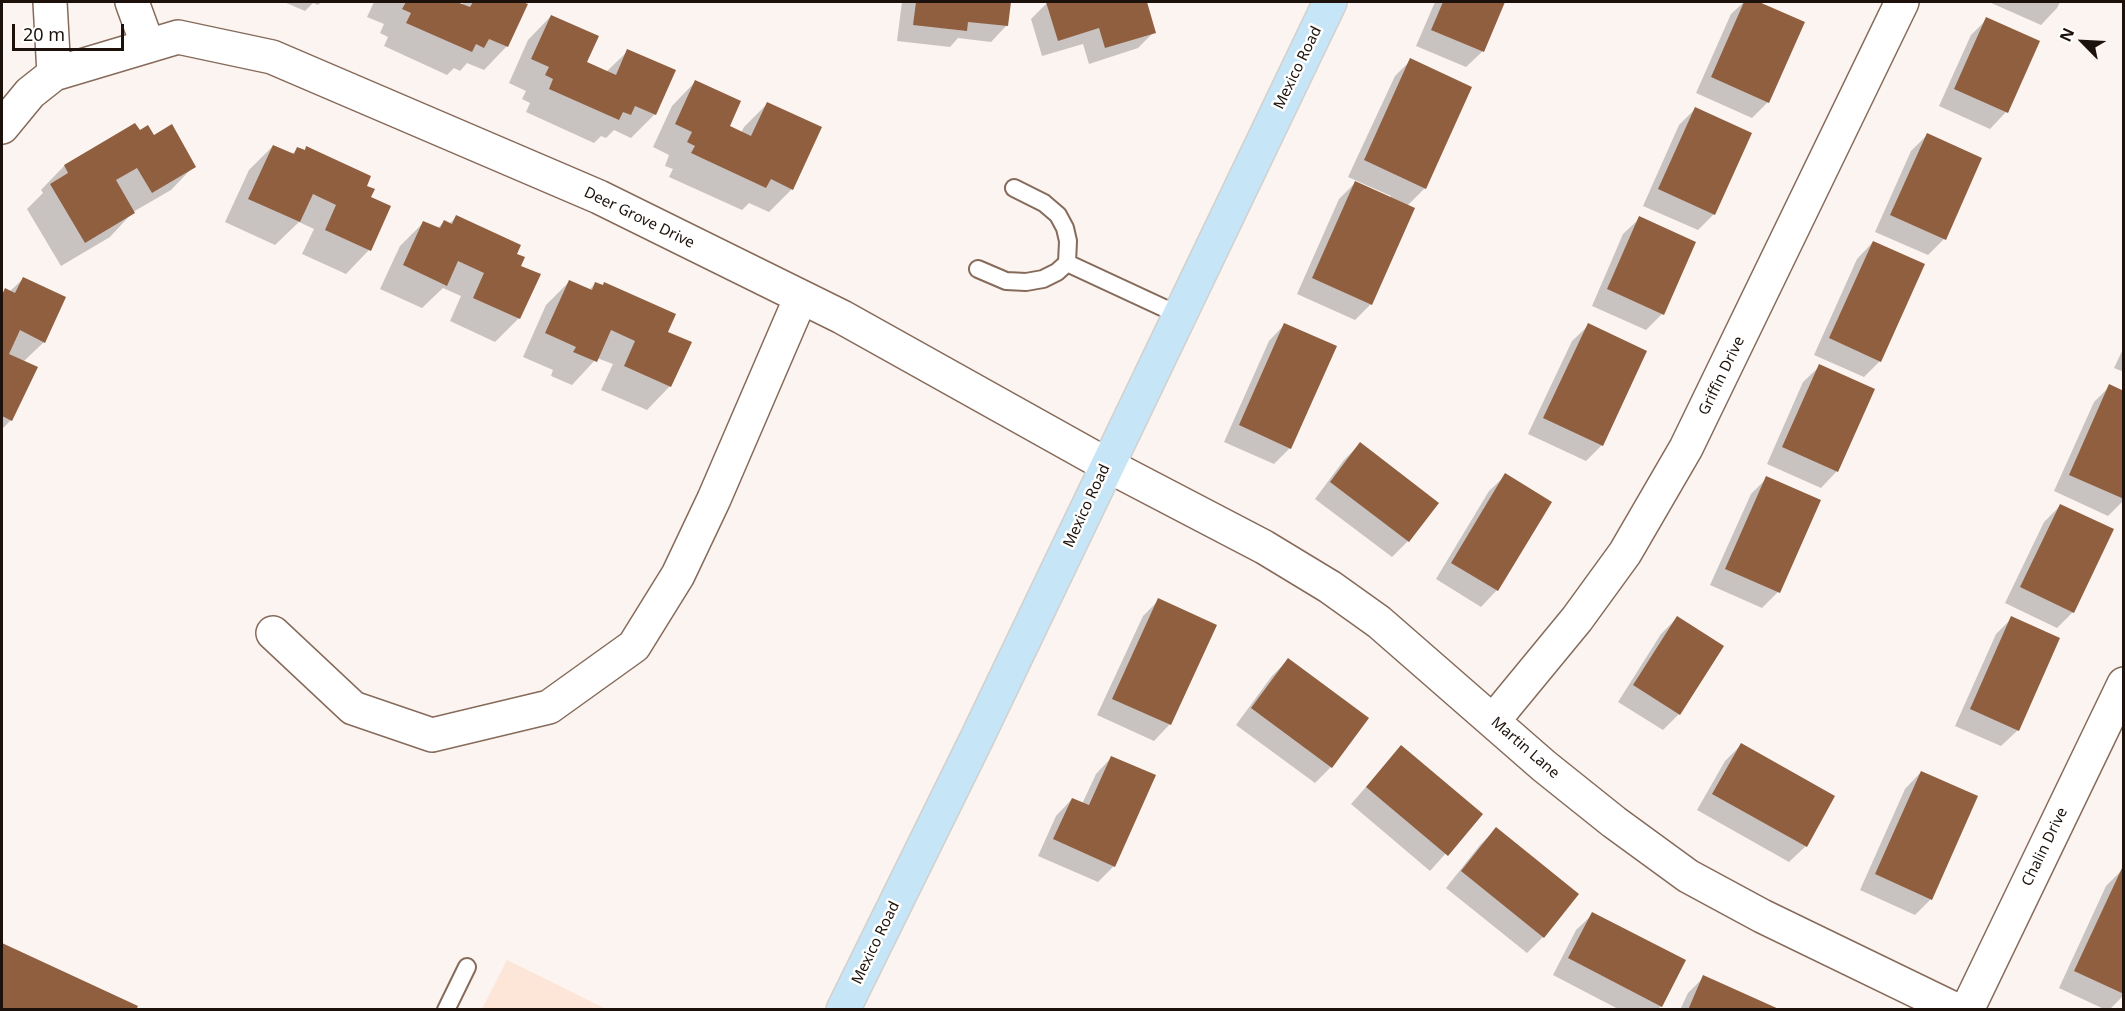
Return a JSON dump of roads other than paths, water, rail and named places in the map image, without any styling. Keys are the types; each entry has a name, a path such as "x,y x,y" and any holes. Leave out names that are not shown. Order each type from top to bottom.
{"main road":[{"name":"Mexico Road","path":"843,1010 976,740 1330,2"}],"street":[{"path":"50,2 54,74"},
{"path":"132,2 148,46"},
{"name":"Griffin Drive","path":"1493,721 1577,619 1625,553 1681,457 1902,2"},
{"name":"Deer Grove Drive","path":"2,126 30,93 54,74 178,37 272,57 599,197 842,317 1107,465"},
{"path":"273,633 353,708 432,735 549,707 634,646 678,575 714,499 801,297"},
{"name":"Martin Lane","path":"1107,465 1264,547 1330,588 1378,622 1614,822 1688,876 1772,921 1956,1010"},
{"name":"Chalin Drive","path":"1967,1010 2124,684"}],"lane":[{"path":"978,269 1006,281 1026,282 1043,279 1057,272 1067,262 1068,241 1065,228 1058,215 1044,203 1014,188"},
{"path":"1067,262 1179,315"},
{"path":"446,1010 467,968"}]}
